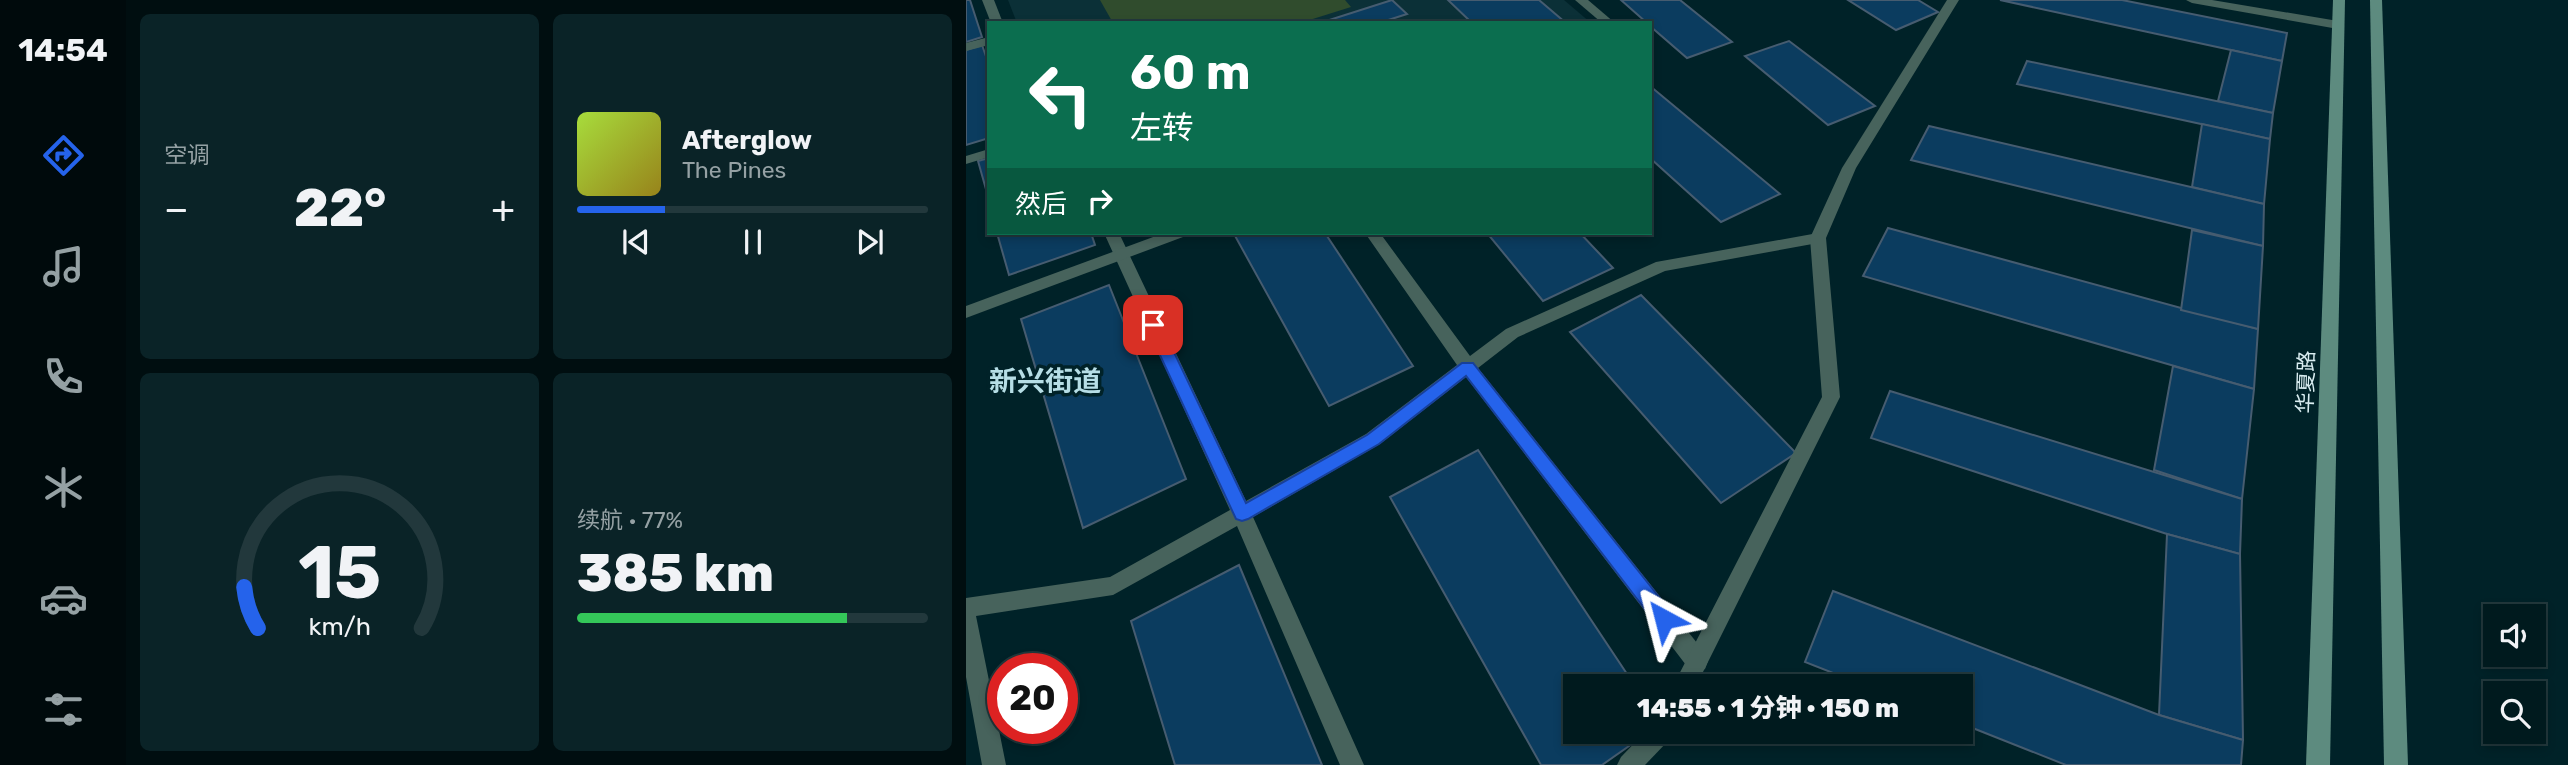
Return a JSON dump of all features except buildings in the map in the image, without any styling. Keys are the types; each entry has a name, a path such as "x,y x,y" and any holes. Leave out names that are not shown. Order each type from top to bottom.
{"street":[{"path":"988,0 996,21"},
{"path":"1581,0 1607,21"},
{"path":"1690,674 1831,397 1818,237 1849,168 1953,0"},
{"path":"2192,0 2338,25"},
{"name":"华夏路","path":"2318,765 2339,0"},
{"path":"2376,0 2396,765"},
{"path":"966,47 987,42"},
{"path":"966,160 987,154"},
{"path":"1112,235 1242,514 1352,765"},
{"path":"966,312 1172,235"},
{"path":"1373,235 1468,367 1697,661"},
{"path":"966,608 1113,586 1373,439 1512,333 1662,266 1818,237"},
{"path":"966,618 994,765"},
{"path":"1629,765 1649,744"}],"shaded area":[{"path":"1008,0 1564,0 1589,21 1016,21"}],"green space":[{"path":"1100,0 1345,0 1351,7 1306,21 1112,21"}],"district":[{"name":"新兴街道","path":"1045,381"}],"route":[{"path":"1153,325 1242,514 1373,439 1468,367 1664,619"}]}
